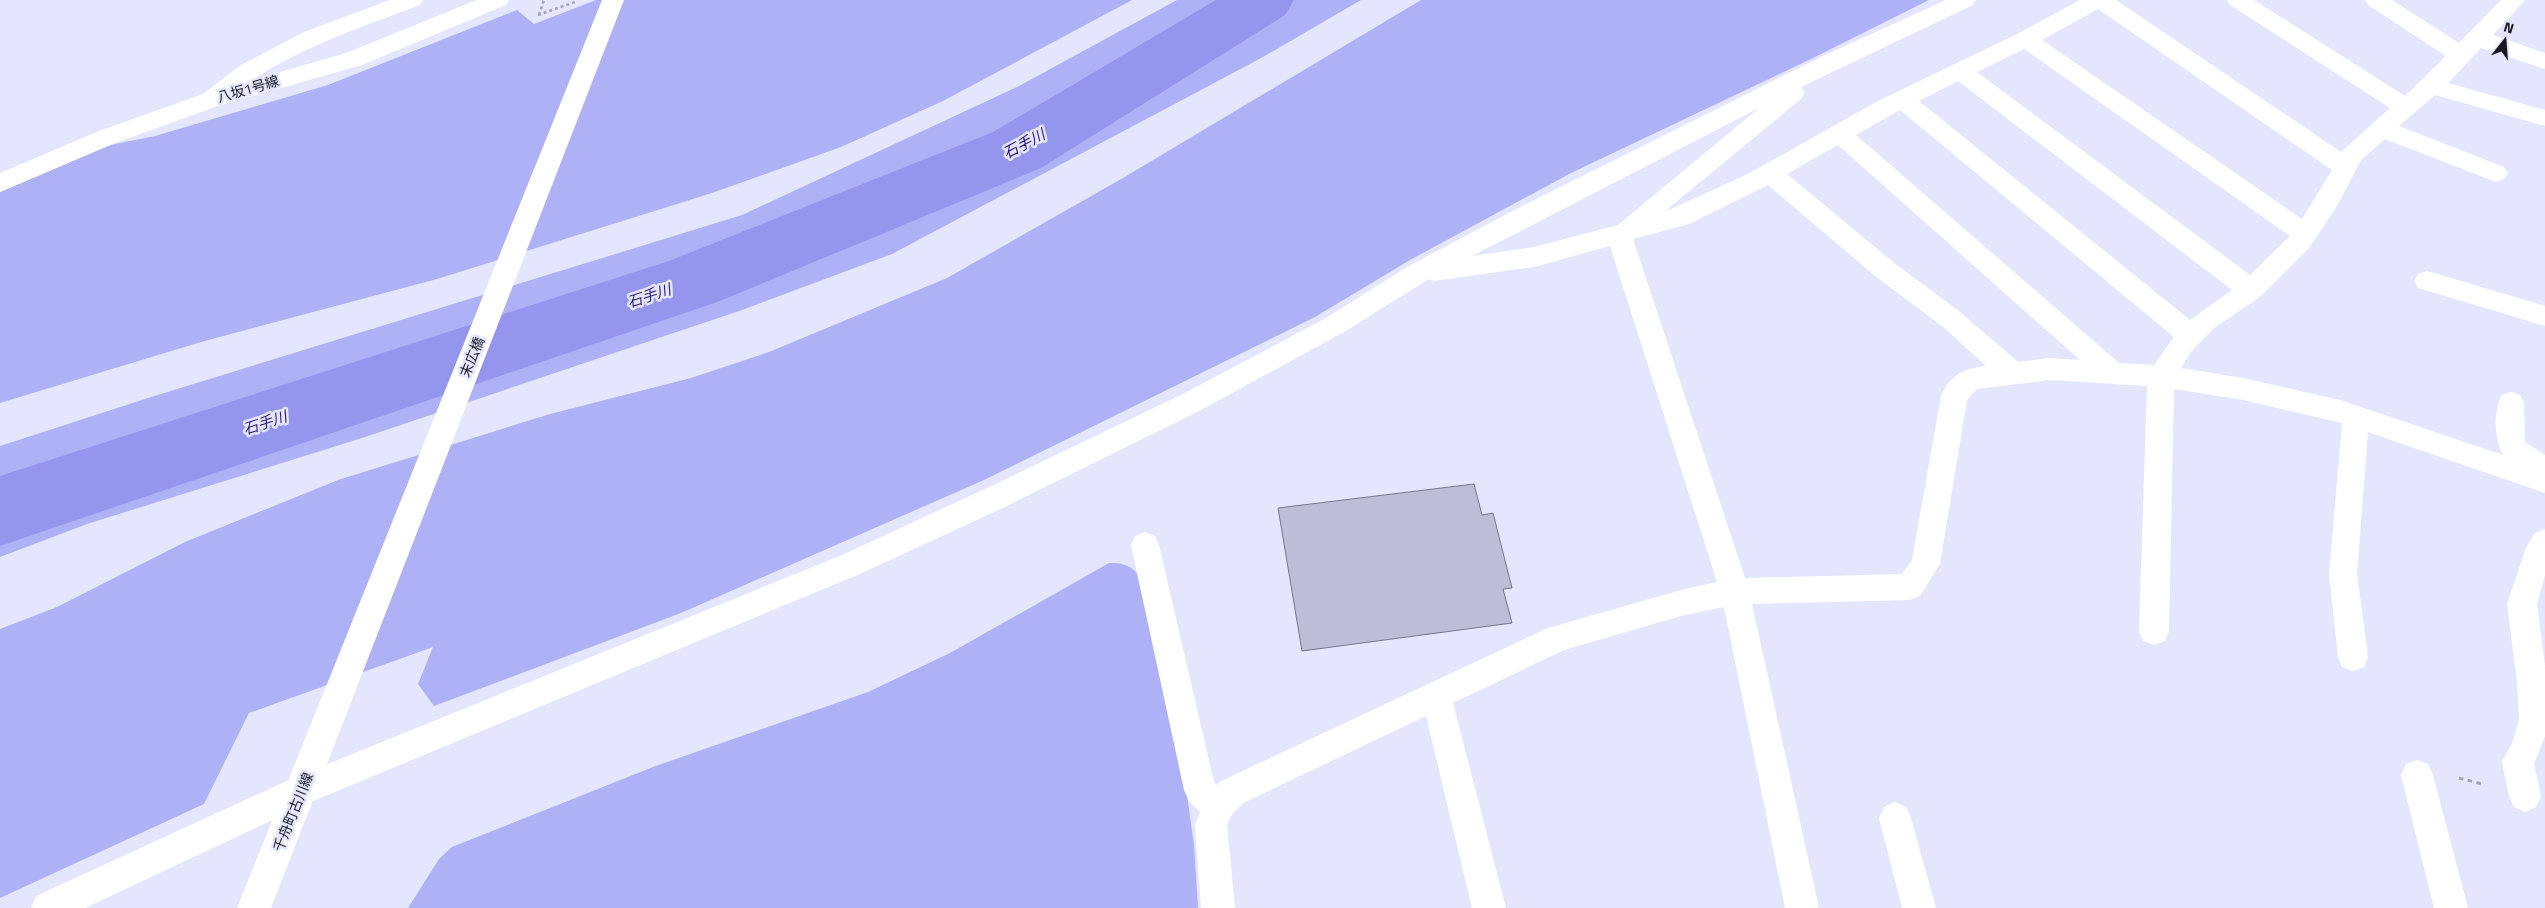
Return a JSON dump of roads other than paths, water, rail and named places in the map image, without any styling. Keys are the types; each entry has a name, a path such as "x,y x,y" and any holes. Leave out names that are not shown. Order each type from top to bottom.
{"street":[{"path":"211,100 249,71 312,37 412,0"},
{"name":"八坂1号線","path":"0,183 106,137 211,100 354,59 498,0"},
{"name":"末広橋","path":"331,715 613,0"},
{"path":"48,908 302,790 852,564 997,497 1194,401 1335,325 1416,274 1642,156 1831,62 1965,0"},
{"path":"1416,274 1534,257 1618,236 1680,217 1769,172 1902,99 2025,39 2097,0"},
{"path":"2101,0 2345,167"},
{"path":"2238,0 2407,108"},
{"path":"2376,0 2469,47 2545,60"},
{"path":"2154,631 2161,376 2191,336 2205,321 2251,290 2306,234 2352,154 2431,86 2511,1"},
{"path":"2025,39 2306,234"},
{"path":"1618,236 1831,62"},
{"path":"1960,71 2251,290"},
{"path":"2431,86 2545,118"},
{"path":"1902,99 2191,336"},
{"path":"2383,129 2496,173"},
{"path":"1839,133 2114,373"},
{"path":"1769,172 1884,269 1951,319 2013,374"},
{"path":"1618,236 1735,591 1802,908"},
{"path":"2428,281 2545,316"},
{"path":"1218,908 1211,825 1218,807 1232,792 1559,638 1681,603 1735,591 1910,587 1926,564 1954,396 1970,379 2049,369 2161,376 2243,389 2340,411 2545,481"},
{"path":"2512,403 2510,444 2515,453 2545,468"},
{"path":"2353,657 2343,574 2356,417"},
{"path":"2525,796 2518,762 2527,746 2534,719 2538,684 2522,604 2536,557 2545,542"},
{"path":"1145,545 1200,790 1218,807"},
{"path":"1436,696 1489,908"},
{"name":"千舟町古川線","path":"254,908 331,715"},
{"path":"2417,775 2451,908"},
{"path":"1895,818 1919,908"}],"waterway":[{"name":"石手川","path":"0,511 694,281 1017,150 1263,0"}]}
